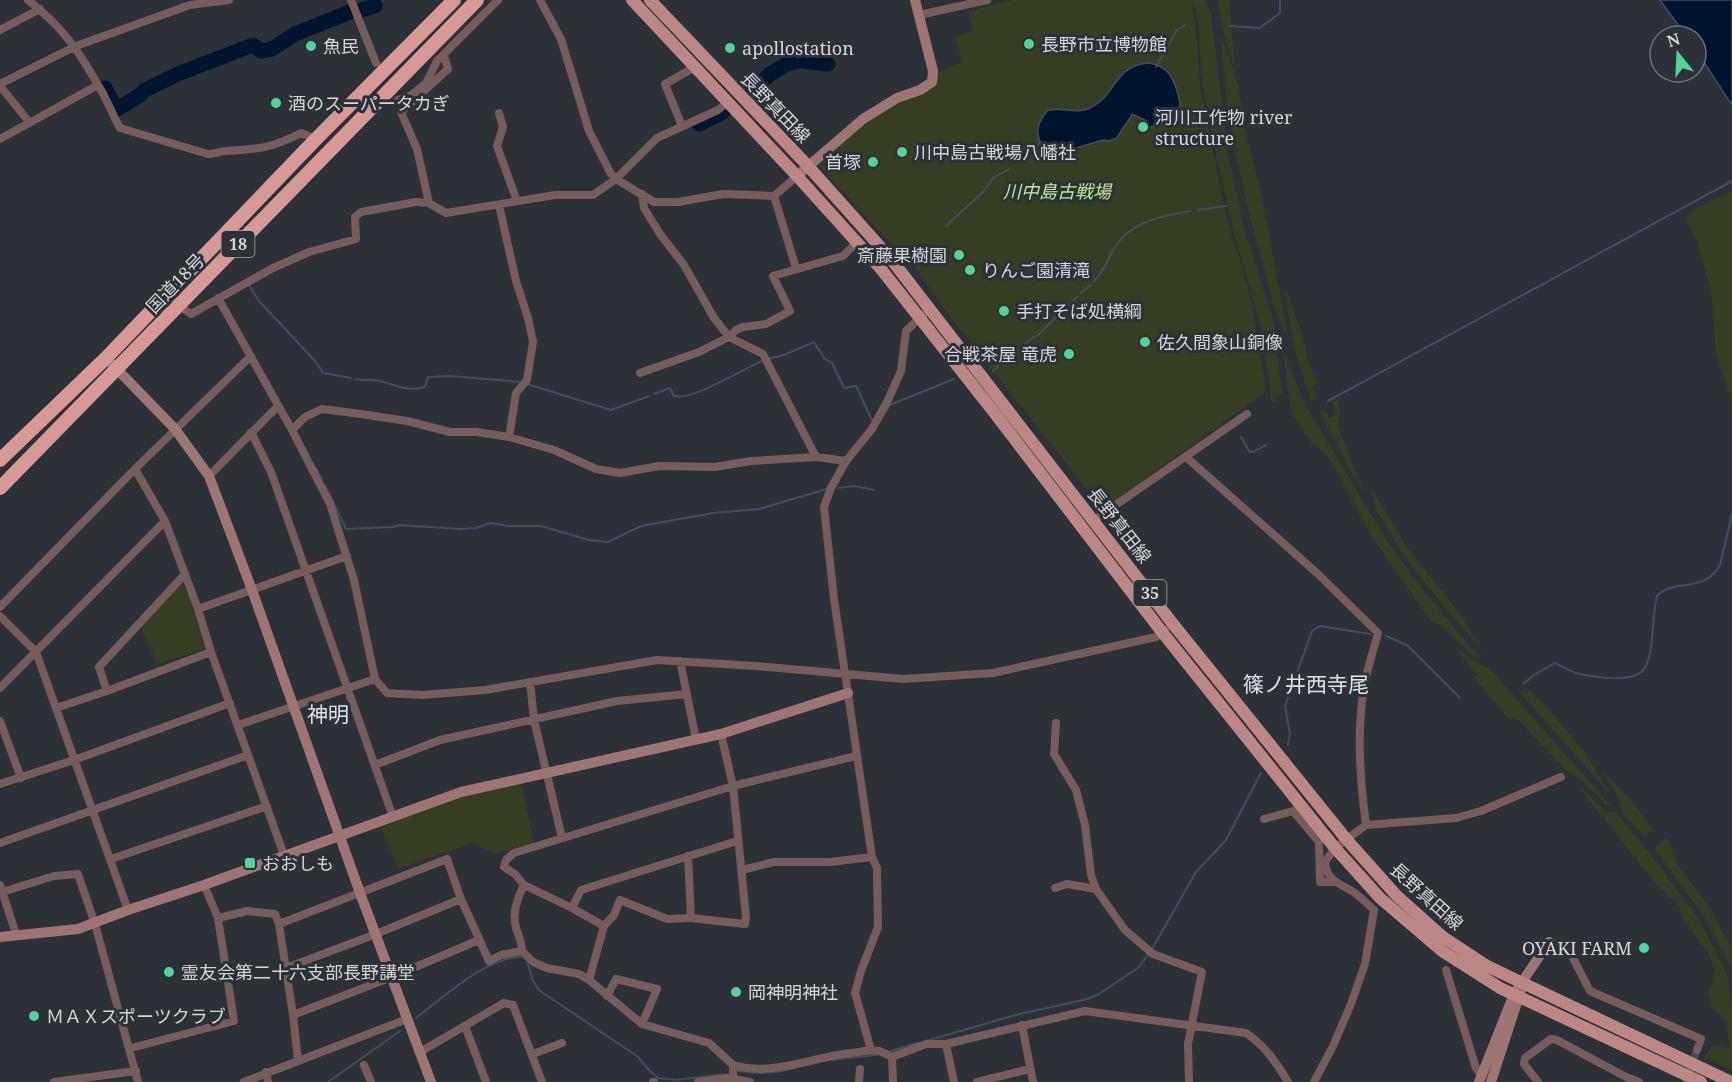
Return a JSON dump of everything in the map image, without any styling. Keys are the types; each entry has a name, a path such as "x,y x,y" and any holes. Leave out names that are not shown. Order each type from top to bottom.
{"highway":[{"name":"国道18号","path":"0,460 106,358 316,139 454,0"},
{"name":"国道18号","path":"0,489 477,0"}],"main road":[{"name":"長野真田線","path":"632,0 857,242 920,318 1297,808 1323,839 1335,848 1380,898 1419,934 1461,964 1516,996 1701,1082"},
{"name":"長野真田線","path":"650,0 808,166 891,259 1173,624 1347,840 1373,871 1419,918 1469,955 1522,984 1731,1082"}],"street":[{"path":"28,0 58,24 76,46 106,97 120,128 208,154 222,151 257,150 279,144 302,133 316,139"},
{"path":"30,123 0,85 76,46 190,5 230,0"},
{"path":"351,0 376,63"},
{"path":"398,100 410,96 426,83 437,61 498,0"},
{"path":"540,0 561,39 589,131 611,174 654,202 678,202 723,194 774,196 862,119 897,98 920,90 932,82 933,70 915,0"},
{"path":"919,15 987,0"},
{"path":"0,30 40,9"},
{"path":"429,203 417,149 401,111 448,69 444,56"},
{"path":"682,126 665,84 695,67"},
{"path":"0,139 98,85"},
{"path":"178,305 191,314 273,268 309,252 356,239 355,217 361,212 416,202 429,203 446,213 555,195 594,195 616,179 657,138 717,110 728,102"},
{"path":"499,113 503,127 497,146 517,201"},
{"path":"642,194 644,208 660,234 684,265 714,318 729,337 763,354 816,458"},
{"path":"774,196 796,268"},
{"path":"499,205 516,281 533,342 527,380 516,393 508,437"},
{"path":"639,373 699,352 729,337 736,330 766,324 790,311 773,276 843,256 857,242"},
{"path":"218,298 292,430 330,504 354,580 375,679 387,693 422,695 485,690 657,660 903,679 993,673 1156,637 1173,624"},
{"path":"871,1050 855,993 878,927 877,868 872,856 856,756 834,599 824,507 831,488 846,461 872,429 888,400 901,371 906,331 931,309"},
{"path":"0,608 135,469 251,356"},
{"path":"106,358 175,429 209,476 252,590 339,837 431,1082"},
{"path":"209,476 278,406"},
{"path":"292,430 305,417 322,409 407,421 450,432 477,432 508,437 554,450 596,469 621,473 659,466 715,467 751,461 816,458 846,461"},
{"path":"1094,520 1247,414"},
{"path":"251,432 271,472 393,818"},
{"path":"1186,457 1318,574 1378,633 1365,683 1360,734 1361,790 1366,825"},
{"path":"135,469 165,521 284,855"},
{"path":"0,688 165,521"},
{"path":"198,609 347,556"},
{"path":"107,691 99,667 185,574"},
{"path":"0,616 36,652 128,910"},
{"path":"56,708 211,652"},
{"path":"680,661 696,739"},
{"path":"238,725 375,679"},
{"path":"530,682 534,720 562,838"},
{"path":"0,936 57,932 95,924 128,910 204,885 461,792 722,734 848,693"},
{"path":"375,765 440,740 617,701 687,694"},
{"path":"0,784 74,760 230,703"},
{"path":"0,721 21,778"},
{"path":"1056,723 1054,754 1076,790 1085,825 1091,875 1096,889 1125,930 1151,952 1202,972 1188,1044 1189,1082"},
{"path":"589,980 604,926 614,915 620,900 667,919 691,918 745,924 733,786 722,734"},
{"path":"0,843 248,754"},
{"path":"604,926 524,885 516,874 504,867 506,860 514,853 733,786 856,756"},
{"path":"1322,865 1335,848 1366,825 1456,818 1481,811 1561,777"},
{"path":"111,859 267,806"},
{"path":"1264,819 1297,808"},
{"path":"1314,1082 1333,1046 1365,964 1374,910 1354,892 1334,882 1322,865 1323,839"},
{"path":"572,908 581,890 737,841"},
{"path":"688,856 691,918"},
{"path":"742,870 774,862 830,862 872,856"},
{"path":"279,924 447,859 461,899 489,960 522,951"},
{"path":"16,934 1,889 54,876 78,874 95,924 138,1082"},
{"path":"1055,888 1067,884 1096,889"},
{"path":"130,1048 234,1021 218,918 204,885"},
{"path":"524,885 515,910 516,927 522,941 522,951 533,962 547,968 579,974 642,1024 709,1043 733,1065 762,1069 777,1068 827,1055 871,1050 892,1057 926,1044 946,1044 1085,1011 1246,1033 1261,1043 1288,1082"},
{"path":"286,968 461,899"},
{"path":"218,918 247,911 275,914 279,924 286,968 298,1060"},
{"path":"293,1015 479,940"},
{"path":"1484,1080 1516,996 1549,942 1570,954 1590,991 1701,1039 1697,1050"},
{"path":"1446,970 1476,1068 1484,1080"},
{"path":"607,996 616,979 657,989 642,1024"},
{"path":"420,1052 504,1003 513,1005 543,1082"},
{"path":"244,1082 407,1018"},
{"path":"1022,1025 1033,1082"},
{"path":"465,1026 486,1082"},
{"path":"1538,1082 1524,1064 1525,1058 1551,1039 1639,1082"},
{"path":"532,1054 562,1042"},
{"path":"946,1044 954,1082"},
{"path":"892,1057 893,1082"},
{"path":"364,1065 371,1082"},
{"path":"733,1065 733,1081"},
{"path":"859,1082 860,1069"},
{"path":"977,1082 1030,1069"},
{"path":"54,1082 136,1071"},
{"path":"266,1072 268,1082"},
{"path":"698,1082 728,1078 733,1081 750,1082"}],"green space":[{"name":"川中島古戦場","path":"1012,0 1191,0 1196,29 1200,86 1226,216 1250,294 1266,392 1107,506 1100,506 948,314 914,266 818,165 865,122 879,112 932,89 938,73 962,62 955,37 973,31 968,11"},
{"path":"1192,0 1205,0 1211,13 1228,156 1245,231 1274,323 1282,393 1272,403 1261,326 1236,241 1211,132 1201,72 1198,21"},
{"path":"1218,0 1229,0 1235,70 1223,30"},
{"path":"1221,35 1238,84 1245,129 1260,187 1288,337 1273,304 1242,182 1226,94"},
{"path":"1732,192 1732,401 1716,353 1711,290 1697,241 1685,219 1697,207"},
{"path":"1286,289 1306,346 1307,358 1318,384 1312,386 1317,398 1312,401 1297,360 1285,296"},
{"path":"1283,349 1305,405 1388,542 1419,585 1480,658 1474,657 1443,627 1430,620 1371,536 1334,466 1321,449 1312,443 1291,412"},
{"path":"1338,399 1340,412 1338,426 1365,495 1320,412 1324,410 1330,418 1337,414 1332,402"},
{"path":"1370,485 1405,544 1464,619 1470,632 1490,659 1405,557 1377,511"},
{"path":"182,582 193,608 205,649 157,664 141,627"},
{"path":"1452,644 1480,665 1489,668 1612,807 1566,770 1518,720 1508,718 1473,677 1477,675"},
{"path":"1526,687 1548,708 1586,754 1611,795 1519,692"},
{"path":"1602,771 1633,802 1653,830 1644,836 1621,811 1617,795"},
{"path":"521,783 534,843 494,854 473,843 398,869 381,827 469,793"},
{"path":"1577,785 1608,812 1617,813 1698,918 1727,973 1732,1009 1732,1070 1704,1057 1713,1045 1729,1048 1727,1023 1713,1008 1708,995 1715,969 1706,950 1683,919 1679,906 1656,884"},
{"path":"1667,837 1678,865 1710,908 1731,947 1732,969 1702,914 1654,848"}],"water":[{"path":"1660,0 1732,0 1732,105 1708,68 1708,24 1677,24"},
{"path":"1149,63 1169,73 1174,82 1180,105 1172,116 1154,126 1144,128 1147,121 1132,114 1117,138 1066,151 1056,152 1040,142 1039,126 1047,111 1058,109 1080,111 1090,108 1106,96 1129,69"}],"waterway":[{"path":"1229,26 1260,28 1280,13 1280,0"},
{"path":"358,11 375,6"},
{"path":"113,104 117,109 145,90 180,73 253,45 261,51 272,49 295,34 350,12"},
{"path":"1156,67 1177,30 1185,25"},
{"path":"770,74 787,64 799,61"},
{"path":"803,61 828,64"},
{"path":"753,89 768,76"},
{"path":"105,88 112,101"},
{"path":"699,124 723,112"},
{"path":"1018,161 1041,142"},
{"path":"946,226 983,192 993,178 1009,169"},
{"path":"1328,401 1732,181"},
{"path":"1198,210 1226,206"},
{"path":"1094,281 1120,240 1128,233 1157,218 1190,211"},
{"path":"248,284 259,301 316,362 323,373 351,378"},
{"path":"1081,293 1091,285"},
{"path":"1023,347 1077,297"},
{"path":"767,359 784,355 814,342 824,358 832,363 844,388 856,386 872,420"},
{"path":"1005,361 1019,350"},
{"path":"654,394 670,388 674,396 693,394 764,360"},
{"path":"993,371 1000,364"},
{"path":"355,379 377,380 413,389 425,387 428,377 450,376 521,382"},
{"path":"882,418 890,405 954,379"},
{"path":"527,384 611,410 649,396"},
{"path":"1241,437 1249,451 1253,452 1266,445"},
{"path":"316,468 322,480"},
{"path":"325,485 346,529 399,525 460,529 476,528 490,523 508,526 541,526 589,540 608,542 641,526 713,513 759,509 827,489"},
{"path":"838,488 854,486 874,490"},
{"path":"1523,684 1555,663 1576,673 1604,678 1625,678 1641,672 1646,666 1651,649 1657,596 1671,588 1706,580 1713,574 1720,565 1732,514"},
{"path":"1288,745 1290,734 1285,706 1312,631 1320,626 1370,634"},
{"path":"1386,636 1407,645 1460,698"},
{"path":"926,1041 1012,1016 1087,999 1099,994 1139,967 1152,949 1196,872 1226,840 1261,773"},
{"path":"416,1018 481,970 509,958 523,957"},
{"path":"527,961 533,981 540,991 637,1056 658,1078 676,1080 726,1074"},
{"path":"328,1082 400,1031"},
{"path":"891,1051 917,1043"},
{"path":"832,1060 876,1055"},
{"path":"738,1071 766,1073 794,1068"}],"tunnel":[{"path":"1685,1082 1697,1050"}],"place":[{"name":"長野市立博物館","path":"1029,44"},
{"name":"魚民","path":"311,46"},
{"name":"apollostation","path":"730,48"},
{"name":"酒のスーパータカぎ","path":"276,103"},
{"name":"河川工作物 river structure","path":"1143,127"},
{"name":"川中島古戦場八幡社","path":"902,152"},
{"name":"首塚","path":"873,162"},
{"name":"斎藤果樹園","path":"959,255"},
{"name":"りんご園清滝","path":"970,270"},
{"name":"手打そば処横綱","path":"1004,311"},
{"name":"佐久間象山銅像","path":"1145,342"},
{"name":"合戦茶屋 竜虎","path":"1069,354"},
{"name":"おおしも","path":"250,863"},
{"name":"OYAKI FARM","path":"1644,948"},
{"name":"霊友会第二十六支部長野講堂","path":"169,972"},
{"name":"岡神明神社","path":"736,992"},
{"name":"ＭＡＸスポーツクラブ","path":"34,1016"}],"district":[{"name":"篠ノ井西寺尾","path":"1306,684"},
{"name":"神明","path":"328,714"}]}
